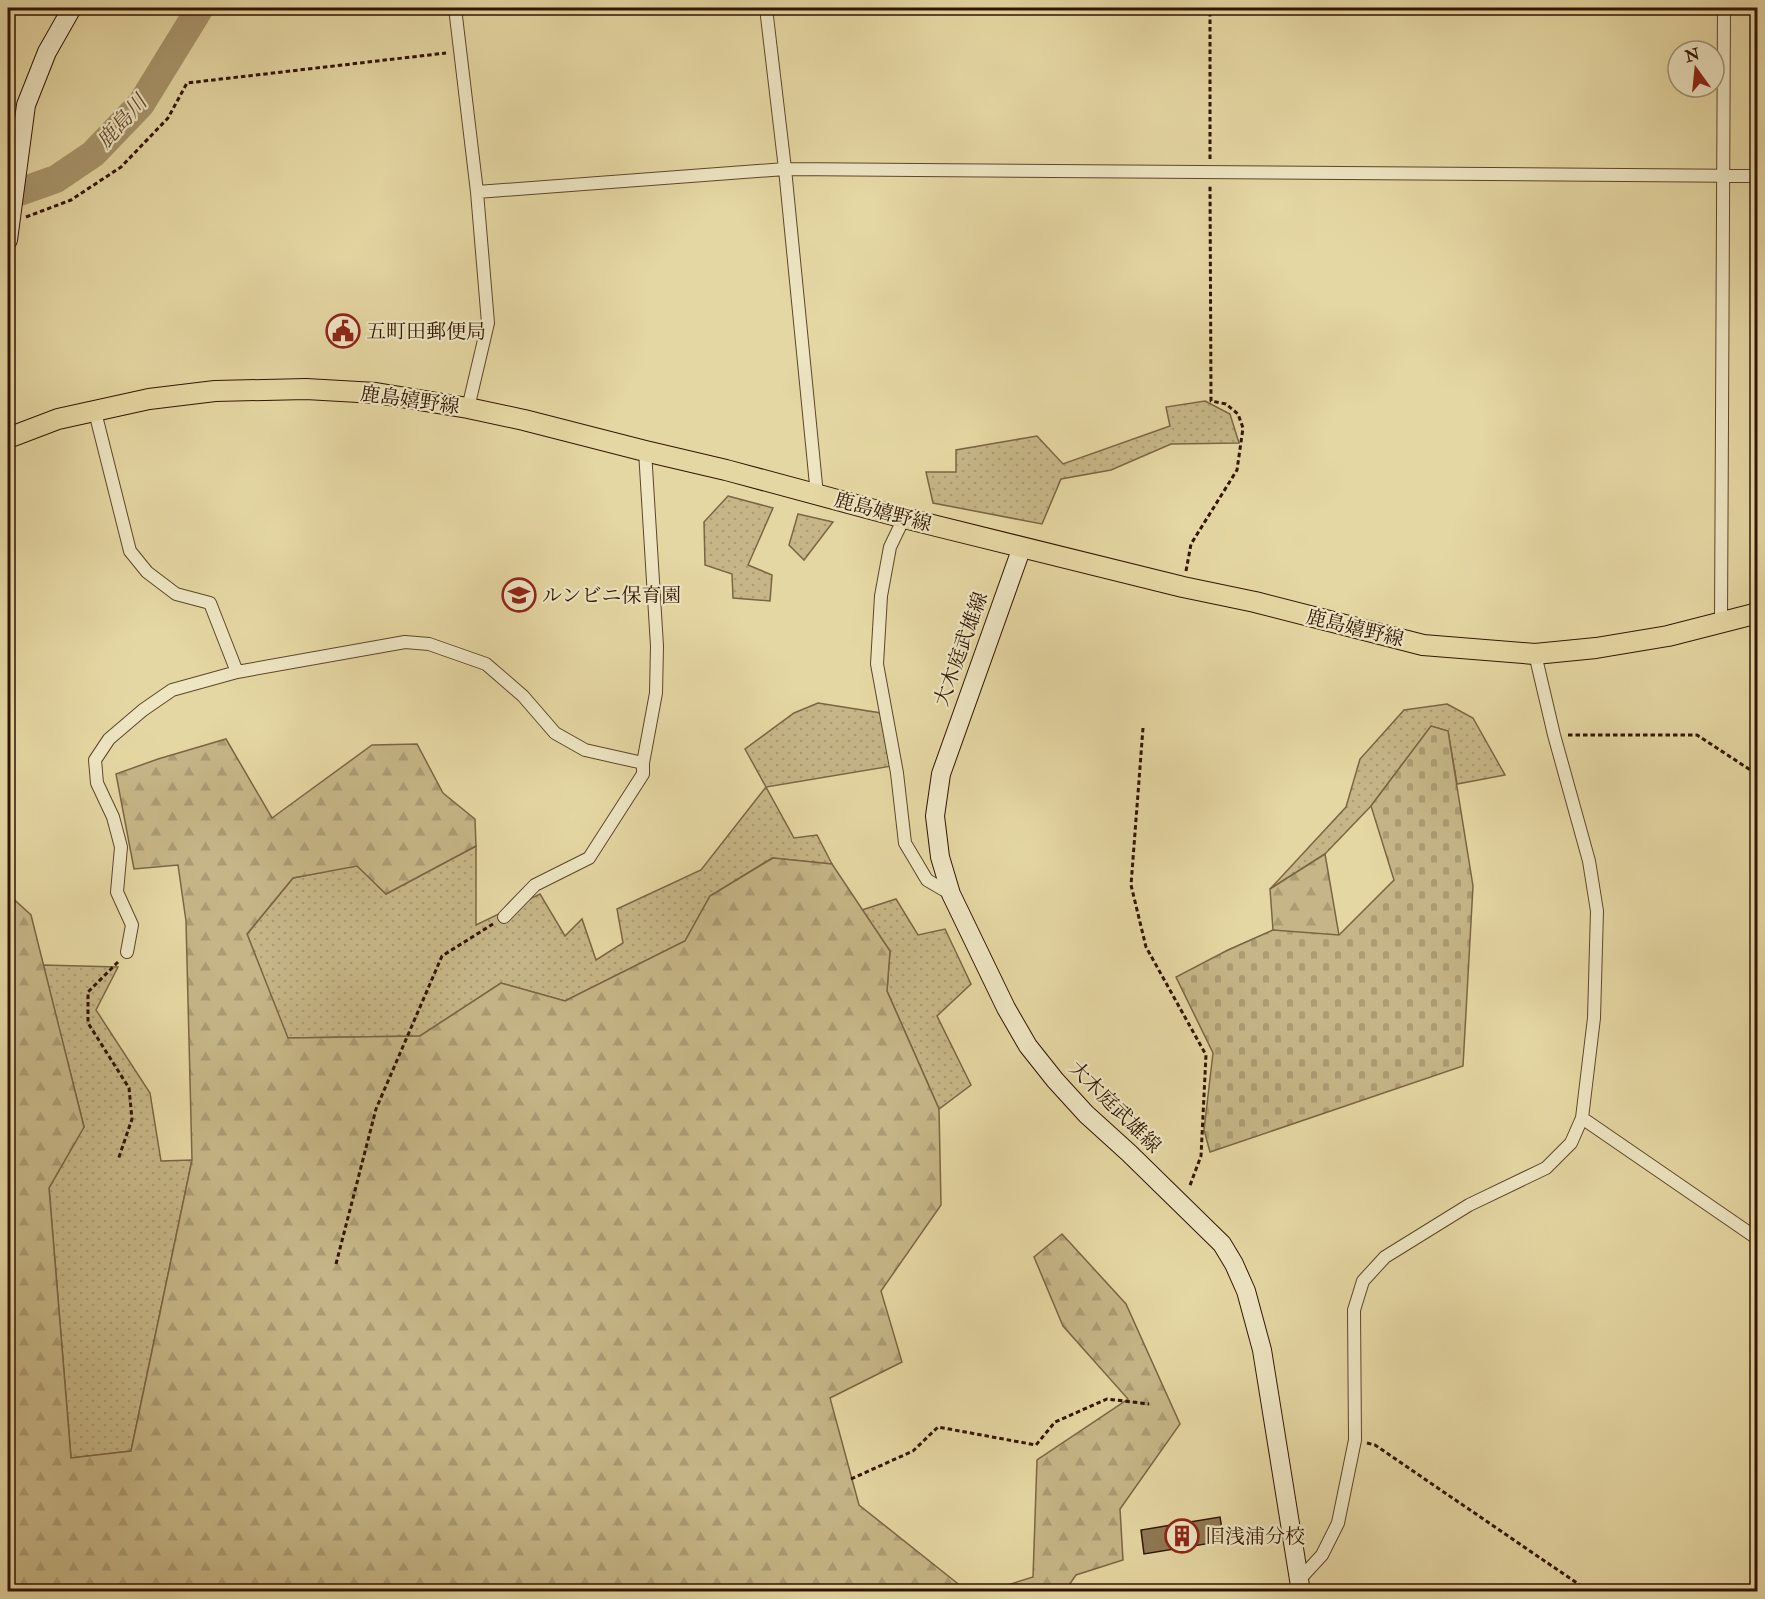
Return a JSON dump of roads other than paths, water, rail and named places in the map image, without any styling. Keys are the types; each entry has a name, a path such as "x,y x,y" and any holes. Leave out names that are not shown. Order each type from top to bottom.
{"main road":[{"path":"9,232 14,163 26,105 47,52 72,8"},
{"name":"鹿島嬉野線","path":"8,438 58,419 149,399 215,391 306,389 376,393 524,420 645,452 726,470 904,518 1183,587 1255,602 1423,645 1535,654 1596,648 1668,636 1758,613"},
{"name":"大木庭武雄線","path":"1022,547 941,774 935,816 940,857 951,894 1006,1008 1028,1046 1086,1114 1183,1204 1222,1245 1234,1264 1254,1315 1262,1350 1300,1586"}],"street":[{"path":"455,8 477,192 488,323 468,408"},
{"path":"766,8 785,169 817,495"},
{"path":"1721,622 1724,8"},
{"path":"477,192 785,169 1758,176"},
{"path":"95,412 130,551 147,573 176,594 210,603 237,672"},
{"path":"504,917 535,885 589,858 643,774 656,693 657,646 645,452"},
{"path":"904,518 890,547 882,586 877,664 897,773 905,843 927,880 951,894"},
{"path":"127,952 132,925 117,892 121,847 113,817 97,783 95,760 109,739 143,710 172,690 237,672 405,642 429,644 486,664 523,696 555,733 585,750 643,763"},
{"path":"1300,1586 1322,1555 1338,1523 1355,1440 1354,1310 1363,1281 1385,1257 1469,1205 1546,1168 1570,1143 1582,1118 1594,1018 1597,911 1589,861 1554,735 1535,654"},
{"path":"1582,1118 1758,1239"}],"waterway":[{"name":"鹿島川","path":"8,196 56,179 93,154 141,104 200,8"}],"place":[{"name":"五町田郵便局","path":"343,331"},
{"name":"ルンビニ保育園","path":"519,595"},
{"name":"旧浅浦分校","path":"1182,1536"}]}
